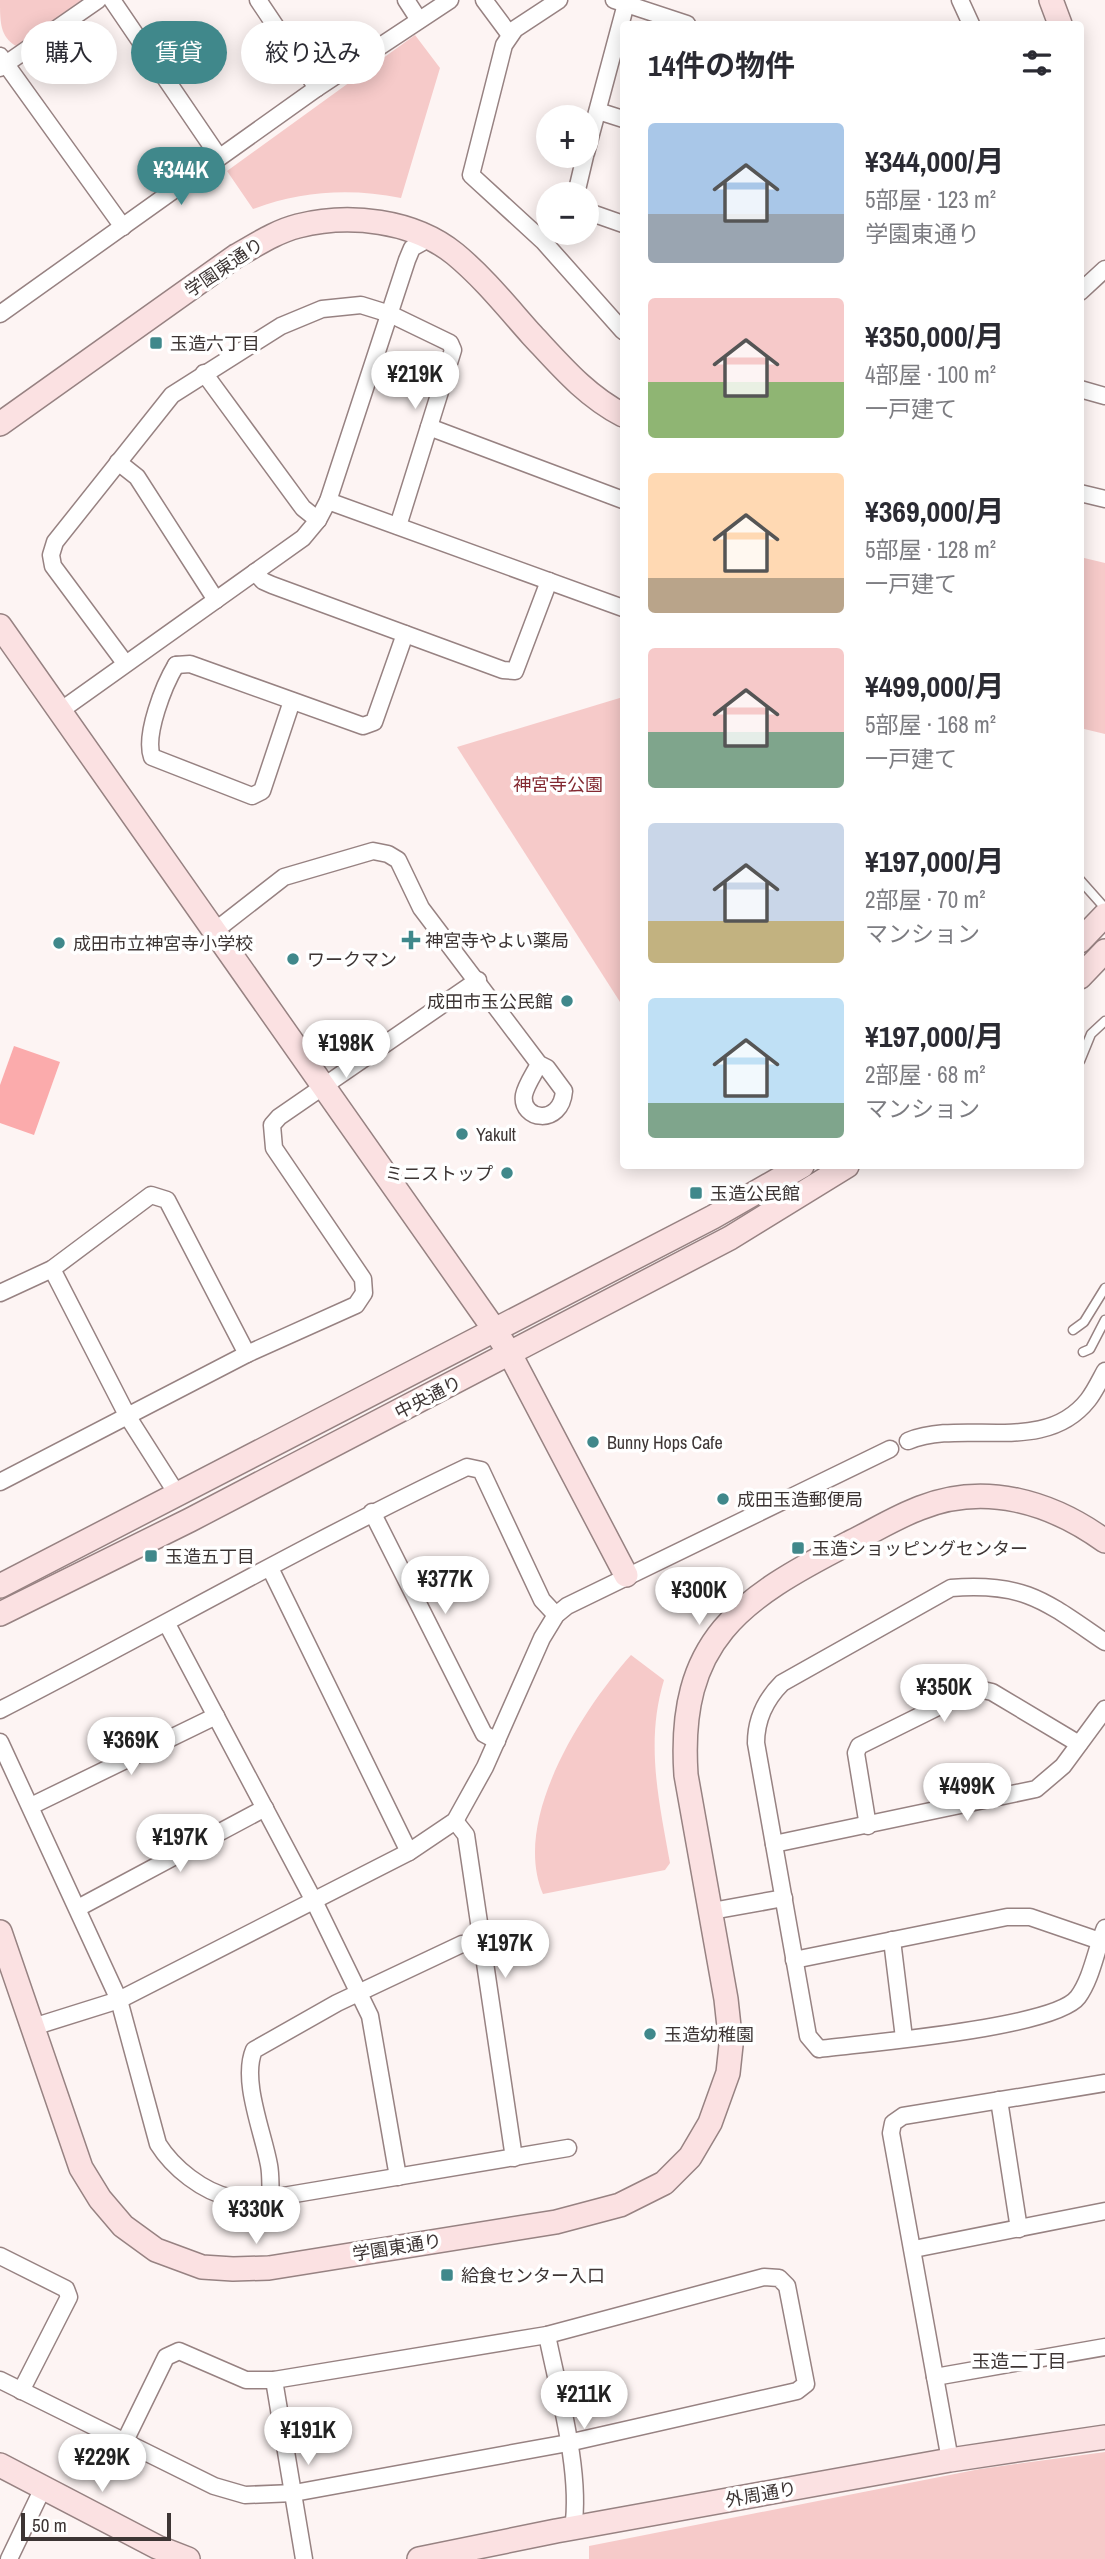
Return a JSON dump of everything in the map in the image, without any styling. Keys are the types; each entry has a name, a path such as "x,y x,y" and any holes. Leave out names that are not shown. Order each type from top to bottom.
{"street":[{"path":"98,0 2,62 123,227"},
{"path":"111,0 219,157"},
{"path":"258,0 317,88"},
{"path":"406,0 419,20"},
{"path":"0,314 317,88 450,0"},
{"path":"484,0 510,35"},
{"path":"559,0 510,35 504,45 471,176 543,241 620,328"},
{"path":"960,0 970,21"},
{"path":"1051,0 1059,21"},
{"path":"599,107 623,1 679,21"},
{"path":"599,111 620,118"},
{"path":"599,216 620,223"},
{"name":"学園東通り","path":"0,425 236,256 270,237 298,226 354,220 386,223 430,238 453,253 478,275 576,382 601,404 620,414"},
{"path":"60,711 303,538 318,520 328,501 412,248 430,238"},
{"path":"1084,289 1103,275"},
{"path":"125,663 52,566 51,555 55,542 172,394 307,313 337,305 361,305 390,314 450,343 453,350 398,526"},
{"path":"204,373 303,508 318,520"},
{"path":"1084,390 1105,396"},
{"path":"429,427 620,499"},
{"path":"118,462 137,477 216,600"},
{"path":"1084,494 1105,499"},
{"path":"328,501 620,607"},
{"path":"255,572 263,581 503,670 515,671 549,581"},
{"path":"0,626 494,1329 510,1354 626,1574"},
{"path":"176,665 190,664 363,726 374,722 405,634"},
{"path":"161,639 176,665"},
{"path":"176,665 168,679 149,739 152,757 252,796 262,791 292,701"},
{"path":"215,930 284,877 373,851 398,860 421,908 539,1064"},
{"path":"1084,937 1105,915"},
{"path":"1084,973 1105,951"},
{"path":"2,1477 128,1417 247,1354 356,1306 365,1293 363,1279 277,1154 271,1138 272,1125 279,1117 478,980"},
{"name":"中央通り","path":"0,1614 494,1329 713,1217 797,1169"},
{"name":"中央通り","path":"0,1586 184,1507 510,1354 730,1238 842,1169"},
{"path":"0,1293 52,1269 151,1195 167,1200 247,1354"},
{"path":"52,1269 128,1417 184,1507"},
{"path":"908,1441 925,1434 958,1430 1002,1434 1046,1427 1069,1417 1088,1401 1105,1371"},
{"path":"33,2027 119,2000 409,1852 455,1821 467,1803 542,1638 556,1615 626,1574 890,1449"},
{"path":"0,1710 167,1624 372,1512 467,1467 481,1470 542,1600 556,1615"},
{"name":"学園東通り","path":"0,1932 81,2168 100,2199 123,2226 156,2250 202,2267 269,2267 594,2214 664,2183 690,2157 722,2096 731,2045 712,1911 686,1774 684,1739 693,1685 720,1634 743,1606 815,1561 920,1507 977,1498 1027,1502 1074,1518 1105,1541"},
{"path":"372,1512 484,1734 497,1741"},
{"path":"270,1568 409,1852"},
{"path":"794,1960 1007,1917 1030,1917 1102,1935 1078,1998 1059,2011 988,2026 819,2049 808,2036 794,1960 774,1844 756,1730 774,1691 796,1673 951,1588 982,1585 1042,1599 1105,1642"},
{"path":"167,1624 314,1901 370,2016 398,2177"},
{"path":"868,1826 856,1754 859,1746 978,1689 1010,1700 1079,1744"},
{"path":"774,1844 1036,1789 1063,1766 1105,1709"},
{"path":"31,1806 216,1716"},
{"path":"0,1742 119,2000 158,2144 169,2162 206,2187 231,2198 271,2198 568,2148"},
{"path":"78,1908 265,1808"},
{"path":"455,1821 466,1835 514,2158"},
{"path":"712,1911 784,1898"},
{"path":"892,1940 904,2038"},
{"path":"271,2198 270,2168 249,2062 254,2050 358,1993 462,1944 481,1942"},
{"path":"950,2460 915,2249 891,2133 893,2123 903,2116 1105,2082"},
{"path":"999,2100 1019,2229"},
{"path":"915,2249 1105,2211"},
{"path":"0,2256 66,2288 69,2297 21,2391"},
{"path":"0,2380 124,2443 214,2486 245,2496 294,2493 568,2443 797,2391 806,2384 787,2286 779,2278 764,2277 547,2335 274,2380 246,2380 179,2351 171,2352 166,2357 124,2443"},
{"path":"547,2335 568,2443 576,2510 573,2528"},
{"path":"935,2377 1105,2347"},
{"path":"274,2380 304,2559"},
{"name":"外周通り","path":"419,2559 573,2528 950,2460 1105,2437"},
{"path":"0,2465 158,2547 188,2559"},
{"path":"6,2557 43,2488"}],"lane":[{"path":"1084,884 1105,908"},
{"path":"1084,1051 1091,1034 1105,1021"},
{"path":"1073,1330 1084,1322 1105,1288"},
{"path":"1083,1352 1090,1349 1105,1320"}],"green space":[{"path":"0,0 82,0 52,21 21,21 21,43 16,46 4,33"},
{"path":"415,35 440,68 401,198 363,193 326,193 290,198 253,209 227,171 347,84 385,84 385,57"},
{"path":"1084,558 1105,563 1105,734 1084,729"},
{"name":"神宮寺公園","path":"620,698 620,1002 457,747"},
{"path":"631,1655 664,1680 655,1726 655,1749 658,1794 670,1863 665,1870 543,1894 536,1865 536,1833 544,1800 573,1735 592,1705"},
{"path":"1105,2452 1105,2559 589,2559 589,2546 980,2469"}],"shaded area":[{"path":"14,1046 60,1062 34,1135 0,1123 0,1085"}],"place":[{"name":"玉造六丁目","path":"156,343"},
{"name":"神宮寺やよい薬局","path":"411,940"},
{"name":"成田市立神宮寺小学校","path":"59,943"},
{"name":"ワークマン","path":"293,959"},
{"name":"成田市玉公民館","path":"567,1001"},
{"name":"Yakult","path":"462,1134"},
{"name":"ミニストップ","path":"507,1173"},
{"name":"玉造公民館","path":"696,1193"},
{"name":"Bunny Hops Cafe","path":"593,1442"},
{"name":"成田玉造郵便局","path":"723,1499"},
{"name":"玉造ショッピングセンター","path":"798,1548"},
{"name":"玉造五丁目","path":"151,1556"},
{"name":"玉造幼稚園","path":"650,2034"},
{"name":"給食センター入口","path":"447,2275"}],"district":[{"name":"玉造二丁目","path":"1019,2361"}]}
